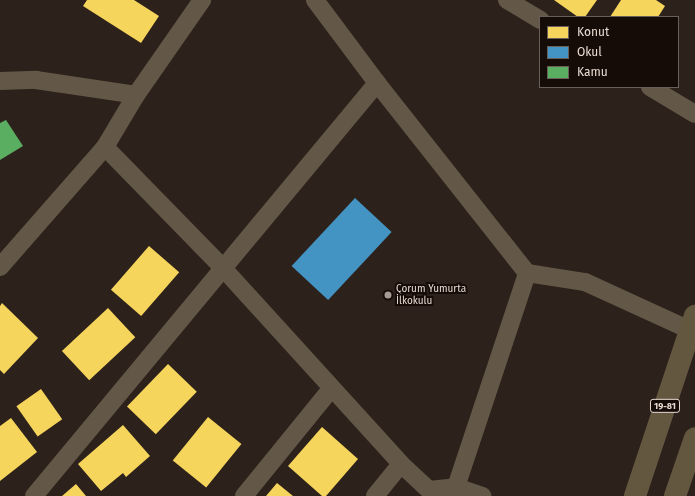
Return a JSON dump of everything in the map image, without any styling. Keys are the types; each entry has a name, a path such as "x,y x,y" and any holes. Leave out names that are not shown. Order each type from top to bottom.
{"highway":[{"name":"19-81","path":"636,496 693,323"},
{"path":"675,496 695,438"}],"street":[{"path":"0,267 105,147 136,96 202,0"},
{"path":"315,0 377,83 527,273 585,282 693,323"},
{"path":"507,0 539,19"},
{"path":"0,81 36,80 136,96"},
{"path":"34,496 377,83"},
{"path":"652,88 695,114"},
{"path":"105,147 222,268 401,464 430,490 482,496"},
{"path":"455,492 527,273"},
{"path":"244,496 331,389"},
{"path":"375,496 401,464"}],"building: Konut":[{"path":"87,0 134,0 159,16 141,43 83,6"},
{"path":"554,0 597,0 586,16 577,16"},
{"path":"621,0 656,0 665,6 659,16 611,16"},
{"path":"149,246 179,272 141,316 111,290"},
{"path":"2,303 38,338 4,374 0,370 0,306"},
{"path":"108,308 135,337 89,380 62,351"},
{"path":"168,364 197,392 156,434 127,406"},
{"path":"41,389 62,419 38,437 16,406"},
{"path":"208,417 241,444 206,488 173,461"},
{"path":"11,418 37,452 0,481 0,426"},
{"path":"123,425 150,456 126,477 123,473 101,491 78,464"},
{"path":"322,427 358,459 326,496 322,496 288,466"},
{"path":"277,483 293,496 266,496"},
{"path":"76,484 86,496 62,496"}],"building: Okul":[{"path":"355,198 392,232 328,300 292,266"}],"building: Kamu":[{"path":"6,120 23,146 0,160 0,123"}],"place":[{"name":"Çorum Yumurta İlkokulu","path":"388,295"}]}
